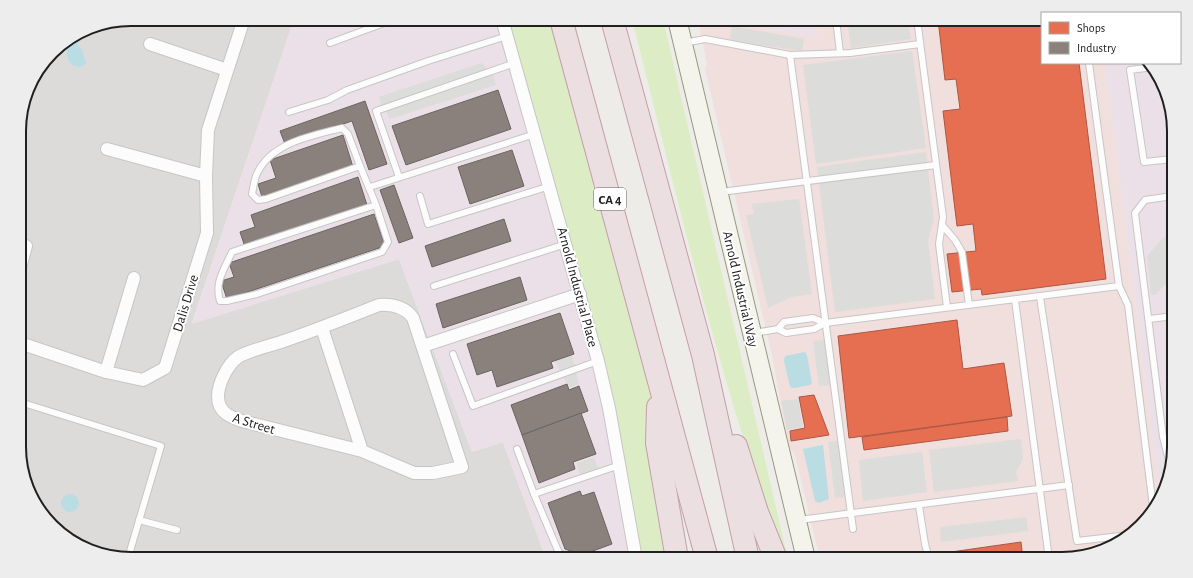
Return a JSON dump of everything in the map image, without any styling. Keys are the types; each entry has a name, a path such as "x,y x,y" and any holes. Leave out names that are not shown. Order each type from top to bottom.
{"highway":[{"name":"CA 4","path":"563,26 704,552"},
{"path":"614,26 703,355 746,552"},
{"path":"703,355 720,393 744,474 773,552"},
{"path":"658,380 657,443 676,552"}],"street":[{"name":"Dalis Drive","path":"26,345 106,372 143,380 165,368 207,233 206,176 208,130 242,26"},
{"name":"Arnold Industrial Place","path":"504,26 598,361 620,465 635,552"},
{"name":"Arnold Industrial Way","path":"679,26 751,334 804,552"},
{"path":"150,44 227,70"},
{"path":"107,149 206,176"},
{"path":"106,372 134,278"},
{"path":"423,346 580,294"},
{"name":"A Street","path":"388,304 408,311 413,318 423,346 462,467 433,473 414,473 362,451 228,417 221,408 218,400 218,390 226,371 238,357 322,328 379,305 388,304"},
{"path":"322,328 362,451"}],"lane":[{"path":"330,43 376,26"},
{"path":"837,26 840,53"},
{"path":"918,26 943,217 939,244 947,307"},
{"path":"289,112 328,100 347,90 428,61 507,36"},
{"path":"684,43 705,39 790,54 840,53 920,44"},
{"path":"790,54 853,529"},
{"path":"399,177 376,111 515,63"},
{"path":"1088,64 1119,286 1128,305 1152,500"},
{"path":"1146,68 1130,70 1144,162 1167,160"},
{"path":"360,166 266,199 258,200 252,194 256,176 267,158 279,148 342,128 348,134 370,187 376,205 388,242 382,252 257,294 227,301 220,300 218,293 221,272 232,252 376,205"},
{"path":"370,187 535,134"},
{"path":"719,192 936,165"},
{"path":"420,196 428,224 550,186"},
{"path":"1167,197 1145,200 1135,213 1163,437 1167,452"},
{"path":"942,225 955,240 962,252 969,305"},
{"path":"434,286 566,244"},
{"path":"751,334 778,329 786,333 814,330 825,323 1119,286"},
{"path":"1040,297 1077,541 1116,536"},
{"path":"1015,300 1048,552"},
{"path":"1148,319 1167,317"},
{"path":"778,329 784,322 813,318 825,323"},
{"path":"454,354 473,406 598,361"},
{"path":"26,404 161,446 130,552"},
{"path":"517,449 559,552"},
{"path":"534,494 620,465"},
{"path":"796,520 919,506 1069,485"},
{"path":"919,506 928,552"},
{"path":"139,520 177,530"}],"shaded area":[{"path":"292,26 192,323 399,259 472,452 503,442 543,552 124,552 91,544 67,530 48,511 34,487 27,461 26,447 26,124 34,91 48,67 62,52 79,40 91,34 117,27"},
{"path":"292,26 504,26 580,294 635,552 543,552 503,442 472,452 399,259 192,324"},
{"path":"699,26 748,26 817,37 816,26 1041,26 1041,64 1105,64 1159,488 1145,511 1136,521 1126,530 1102,544 1069,552 818,552 795,455 789,447 771,351 705,69 707,64"},
{"path":"732,26 804,39 802,51 730,40"},
{"path":"748,26 816,26 817,37"},
{"path":"848,26 909,26 911,39 851,48"},
{"path":"912,51 926,148 816,164 803,65"},
{"path":"482,63 494,77 496,85 390,119 378,97"},
{"path":"1105,64 1142,64 1153,79 1159,91 1166,117 1167,454 1159,488"},
{"path":"926,152 934,220 928,240 935,299 835,312 817,167"},
{"path":"799,199 812,294 791,297 768,308 746,215 754,214 752,204"},
{"path":"1167,234 1167,282 1155,295 1151,295 1147,256"},
{"path":"826,340 832,385 819,386 813,341"},
{"path":"572,355 579,384 569,388 555,361"},
{"path":"798,399 803,427 787,430 781,401"},
{"path":"1021,439 1023,459 1016,472 1018,481 934,492 929,450"},
{"path":"839,441 846,497 835,498 828,442"},
{"path":"922,452 927,492 863,501 859,460"},
{"path":"594,457 599,471 581,477 576,463"},
{"path":"1026,517 1028,531 941,542 940,527"}],"green space":[{"path":"504,26 566,26 658,380 676,552 635,552 620,465"},
{"path":"634,26 665,26 786,552 782,552 761,493 720,359 683,223"}],"water":[{"path":"84,37 77,44 82,50 86,63 83,66 77,67 72,65 67,57 67,48"},
{"path":"805,352 807,355 812,383 810,385 794,388 790,387 784,361 785,356"},
{"path":"823,445 829,499 819,503 815,501 803,449"},
{"path":"70,494 76,497 79,503 76,509 70,512 64,509 61,503 64,497"}],"building: Shops":[{"path":"939,26 1041,26 1041,64 1079,64 1106,279 982,295 981,289 952,292 947,254 976,251 973,224 957,226 943,111 960,109 956,79 945,80"},
{"path":"957,320 963,369 1004,363 1012,416 849,438 838,336"},
{"path":"814,395 829,435 791,441 790,431 805,428 799,397"},
{"path":"1007,417 1008,431 864,450 862,437"},
{"path":"1021,542 1022,552 951,552"}],"building: Industry":[{"path":"498,90 511,129 406,165 392,126"},
{"path":"365,101 387,164 369,170 352,121 285,144 280,131"},
{"path":"343,135 353,167 262,197 258,184 276,178 270,160"},
{"path":"512,150 524,186 470,204 458,167"},
{"path":"358,177 367,205 245,247 240,232 255,227 251,215"},
{"path":"394,185 413,238 399,243 380,190"},
{"path":"374,214 385,246 227,299 221,281 234,277 229,263"},
{"path":"504,219 511,241 432,267 425,246"},
{"path":"520,277 527,300 443,328 436,304"},
{"path":"560,313 574,354 551,362 553,368 497,387 492,370 477,375 467,344"},
{"path":"567,384 569,390 579,386 588,411 522,435 511,405"},
{"path":"581,413 596,454 573,462 575,469 539,483 522,435"},
{"path":"580,491 582,496 594,492 612,544 590,552 574,552 565,549 548,503"}]}
